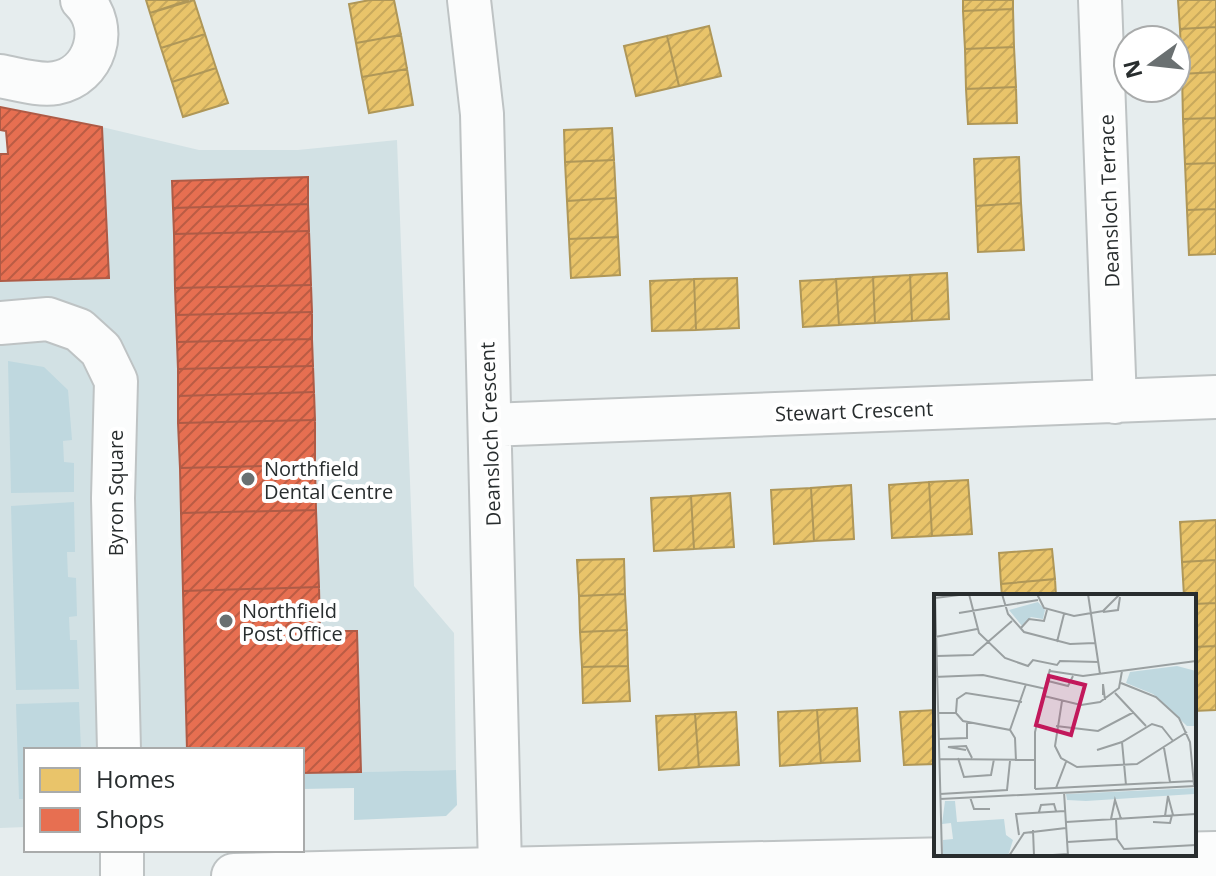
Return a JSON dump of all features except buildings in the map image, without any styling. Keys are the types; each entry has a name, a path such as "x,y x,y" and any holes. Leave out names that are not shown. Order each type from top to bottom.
{"street":[{"path":"0,76 52,84 78,74 95,50 97,36 95,20 82,0"},
{"name":"Deansloch Crescent","path":"469,0 482,114 500,868"},
{"name":"Deansloch Terrace","path":"1100,0 1115,402"},
{"name":"Byron Square","path":"0,323 48,319 79,330 101,350 116,381 113,498 119,748"},
{"name":"Stewart Crescent","path":"491,425 1216,397"},
{"path":"122,852 122,876"},
{"path":"1196,854 1216,854"},
{"path":"234,876 1114,856"}],"shaded area":[{"path":"102,127 199,150 298,150 397,140 414,586 454,633 456,770 304,773 304,748 24,748 24,827 0,828 0,281 109,278"},
{"path":"8,361 44,367 68,390 72,440 63,441 64,462 74,463 74,492 11,493"},
{"path":"74,502 75,552 67,552 68,577 76,578 77,616 69,617 70,640 77,640 79,689 16,690 11,506"},
{"path":"79,702 81,748 24,748 24,799 19,799 16,704"},
{"path":"456,770 457,805 446,816 354,820 354,788 304,789 304,773"}],"place":[{"name":"Northfield Dental Centre","path":"248,479"},
{"name":"Northfield Post Office","path":"226,621"}]}
